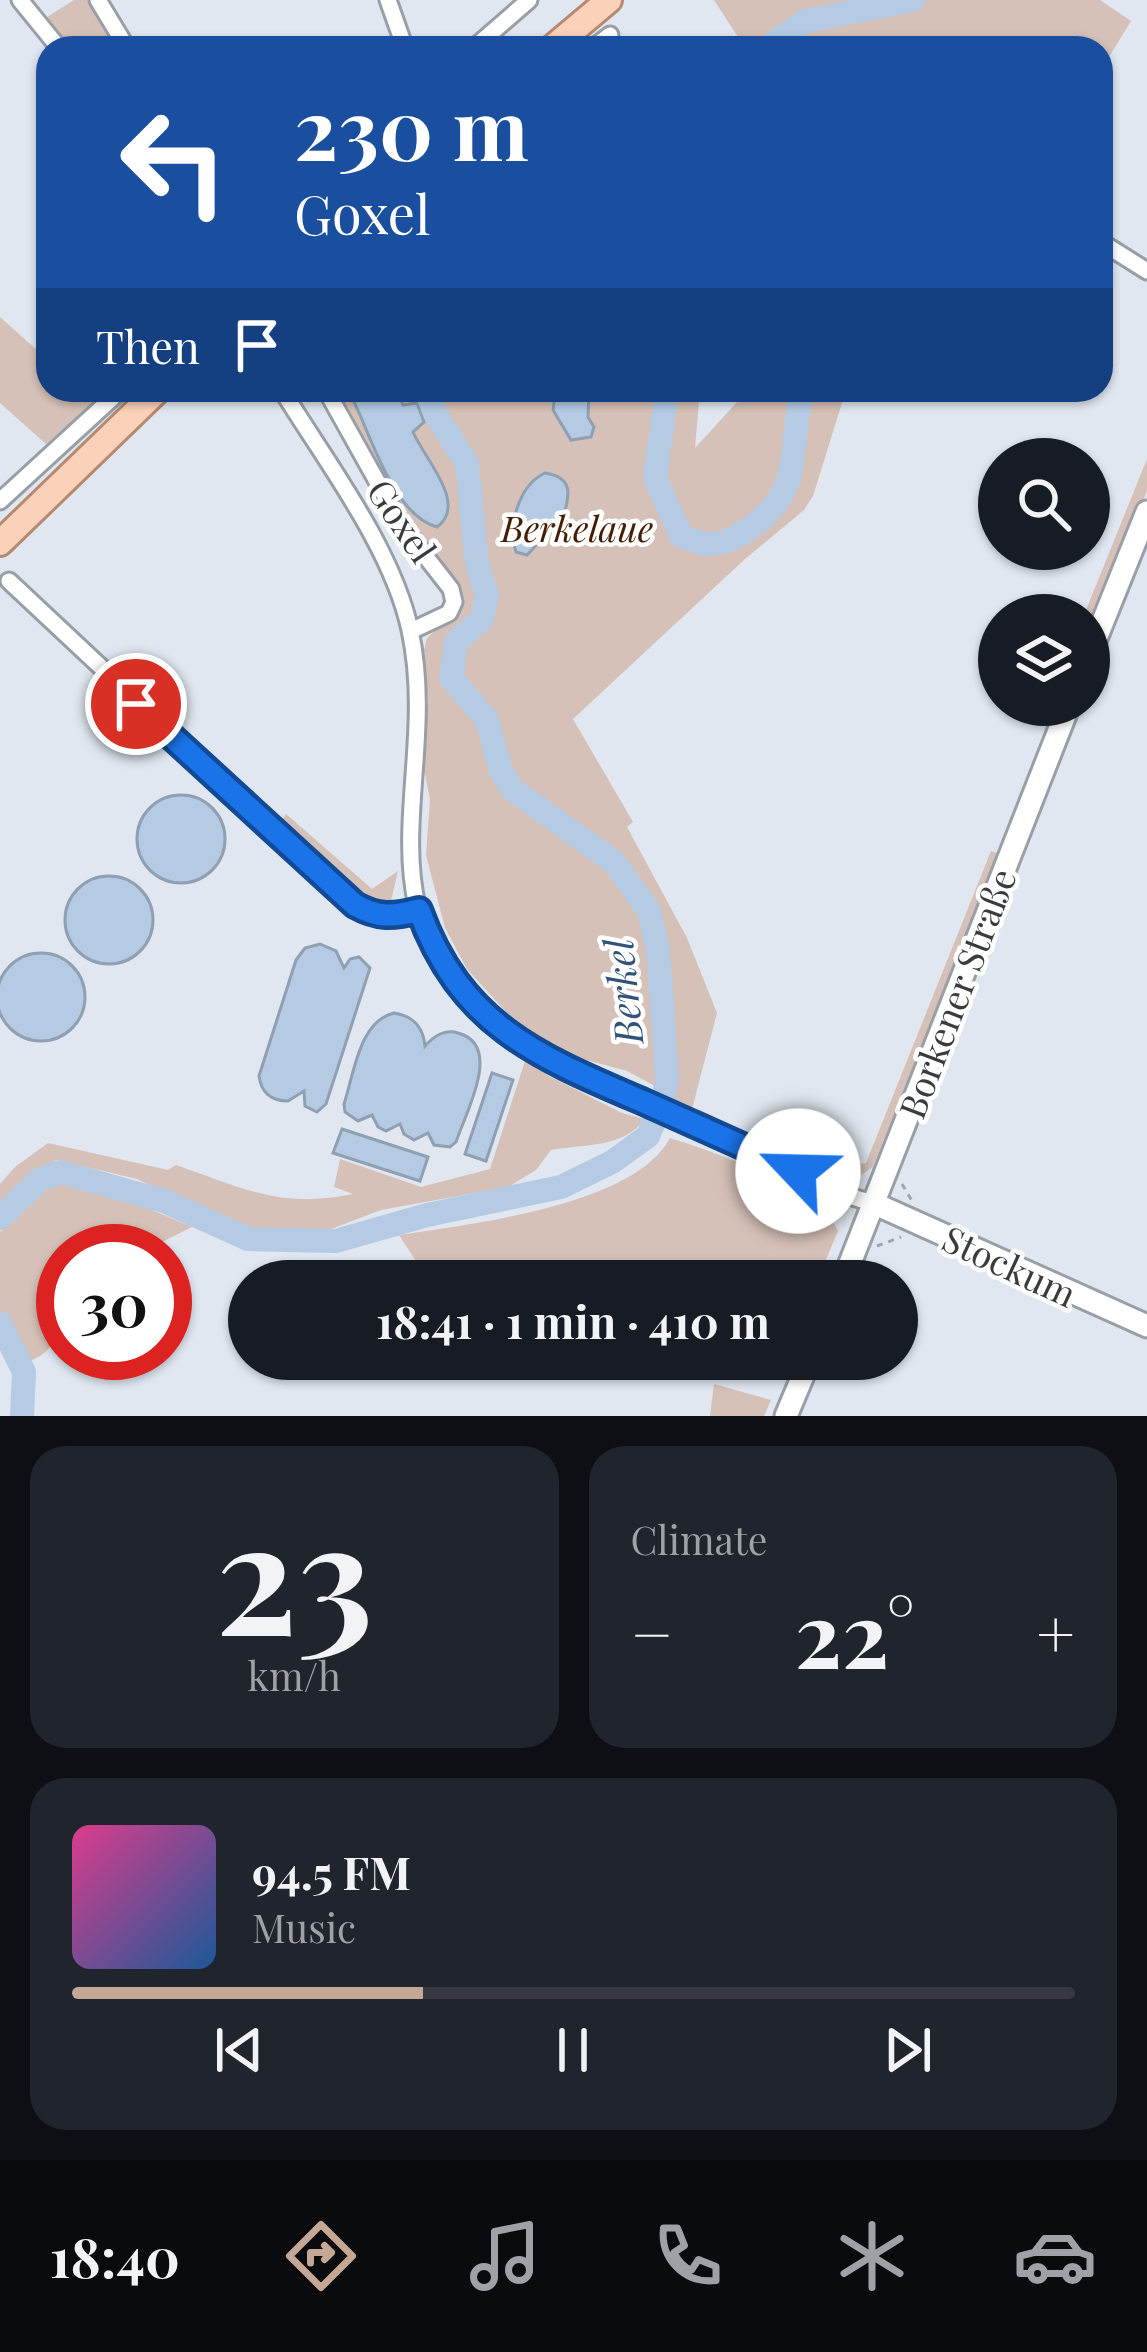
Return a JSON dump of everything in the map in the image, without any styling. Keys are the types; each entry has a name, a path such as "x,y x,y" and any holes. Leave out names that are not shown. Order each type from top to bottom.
{"main road":[{"path":"566,36 609,0"},
{"path":"0,543 146,402"}],"street":[{"path":"20,0 48,36"},
{"path":"98,0 120,36"},
{"path":"388,0 401,36"},
{"path":"488,36 529,0"},
{"path":"1113,250 1147,271"},
{"path":"0,501 108,402"},
{"name":"Goxel","path":"289,402 374,539 411,631 418,721 408,841 419,910 448,974 489,1020 530,1050 873,1203"},
{"name":"Goxel","path":"333,402 402,526 451,589 454,602 448,613 411,631"},
{"path":"1110,604 1147,512"},
{"path":"9,581 355,905 391,917 419,910"},
{"name":"Borkener Straße","path":"851,1260 1062,726"},
{"name":"Stockum","path":"873,1203 1147,1326"},
{"path":"786,1416 801,1380"}],"path":[{"path":"872,1249 884,1240 903,1236"}],"green space":[{"path":"74,0 92,0 114,36 62,36 47,17"},
{"path":"714,0 1100,0 1131,21 1113,50 1113,36 737,36"},
{"path":"0,317 36,349 36,402 97,403 46,444 0,403"},
{"name":"Berkelaue","path":"335,402 699,402 695,448 737,402 842,402 813,496 804,510 573,719 633,822 627,827 687,938 717,1013 691,1113 655,1098 653,1085 627,1071 568,1055 518,1025 467,969 445,928 426,855 430,800 423,764 428,699 423,654 427,638 460,608 457,591 401,516"},
{"path":"1147,459 1147,491 1106,594 1092,594 1102,570 1110,570 1110,551"},
{"path":"1048,726 1052,726 873,1167 846,1177 704,1123 698,1109 803,1155 866,1163 991,851 997,853"},
{"path":"286,814 372,889 398,871 390,905 364,905 277,825"},
{"path":"526,1058 546,1069 547,1075 622,1113 644,1119 615,1140 551,1150 536,1170 508,1187 381,1210 326,1231 244,1228 137,1179 56,1160 23,1180 0,1203 0,1184 48,1143 168,1170 176,1165 262,1194 304,1199 353,1194 334,1187 340,1159 421,1187 490,1169"},
{"path":"670,1138 788,1186 827,1215 838,1231 826,1260 415,1260 399,1235 548,1208 587,1196 651,1161"},
{"path":"63,1182 98,1187 185,1224 36,1224 36,1358 29,1361 14,1325 0,1311 0,1232 47,1186"},
{"path":"714,1384 771,1400 764,1416 710,1416"}],"water":[{"path":"353,402 417,403 424,422 413,432 446,493 446,517 437,527 406,505"},
{"path":"554,402 589,402 588,417 594,427 591,437 571,440 553,410"},
{"path":"545,473 567,486 561,526 553,527 527,555 516,552 517,507 528,487"},
{"path":"181,795 198,798 212,808 222,822 222,856 212,870 198,880 181,883 164,880 150,870 140,856 137,839 140,822 150,808 164,798"},
{"path":"109,876 126,879 140,889 150,903 150,937 140,951 126,961 109,964 92,961 78,951 68,937 65,920 68,903 78,889 92,879"},
{"path":"320,944 336,951 344,968 350,959 359,957 370,968 326,1104 317,1112 305,1106 304,1091 288,1101 272,1097 259,1076 296,960 305,948"},
{"path":"41,953 58,957 81,980 85,997 81,1014 58,1037 41,1041 24,1037 1,1014 1,980 24,957"},
{"path":"394,1013 416,1023 425,1046 440,1034 453,1032 471,1040 478,1051 478,1081 450,1147 434,1145 428,1133 414,1140 400,1124 386,1131 372,1115 358,1121 345,1112 365,1037 382,1018"},
{"path":"492,1073 513,1080 486,1161 465,1154"},
{"path":"342,1129 428,1157 420,1181 333,1153"}],"waterway":[{"name":"Berkel","path":"784,36 806,21 913,0"},
{"name":"Berkel","path":"0,1218 39,1180 60,1172 164,1201 248,1239 336,1241 427,1215 561,1187 612,1162 648,1136 664,1098 667,1076 658,950 649,911 614,862 513,790 501,771 487,720 451,678 456,642 482,619 487,596 477,563 467,464 431,402"},
{"name":"Berkel","path":"665,402 655,478 681,536 708,544 744,532 782,494 801,402"},
{"name":"Berkel","path":"0,1323 24,1372 22,1416"}],"route":[{"path":"136,704 355,905 391,917 419,910 448,974 501,1031 554,1062 798,1171"}]}
